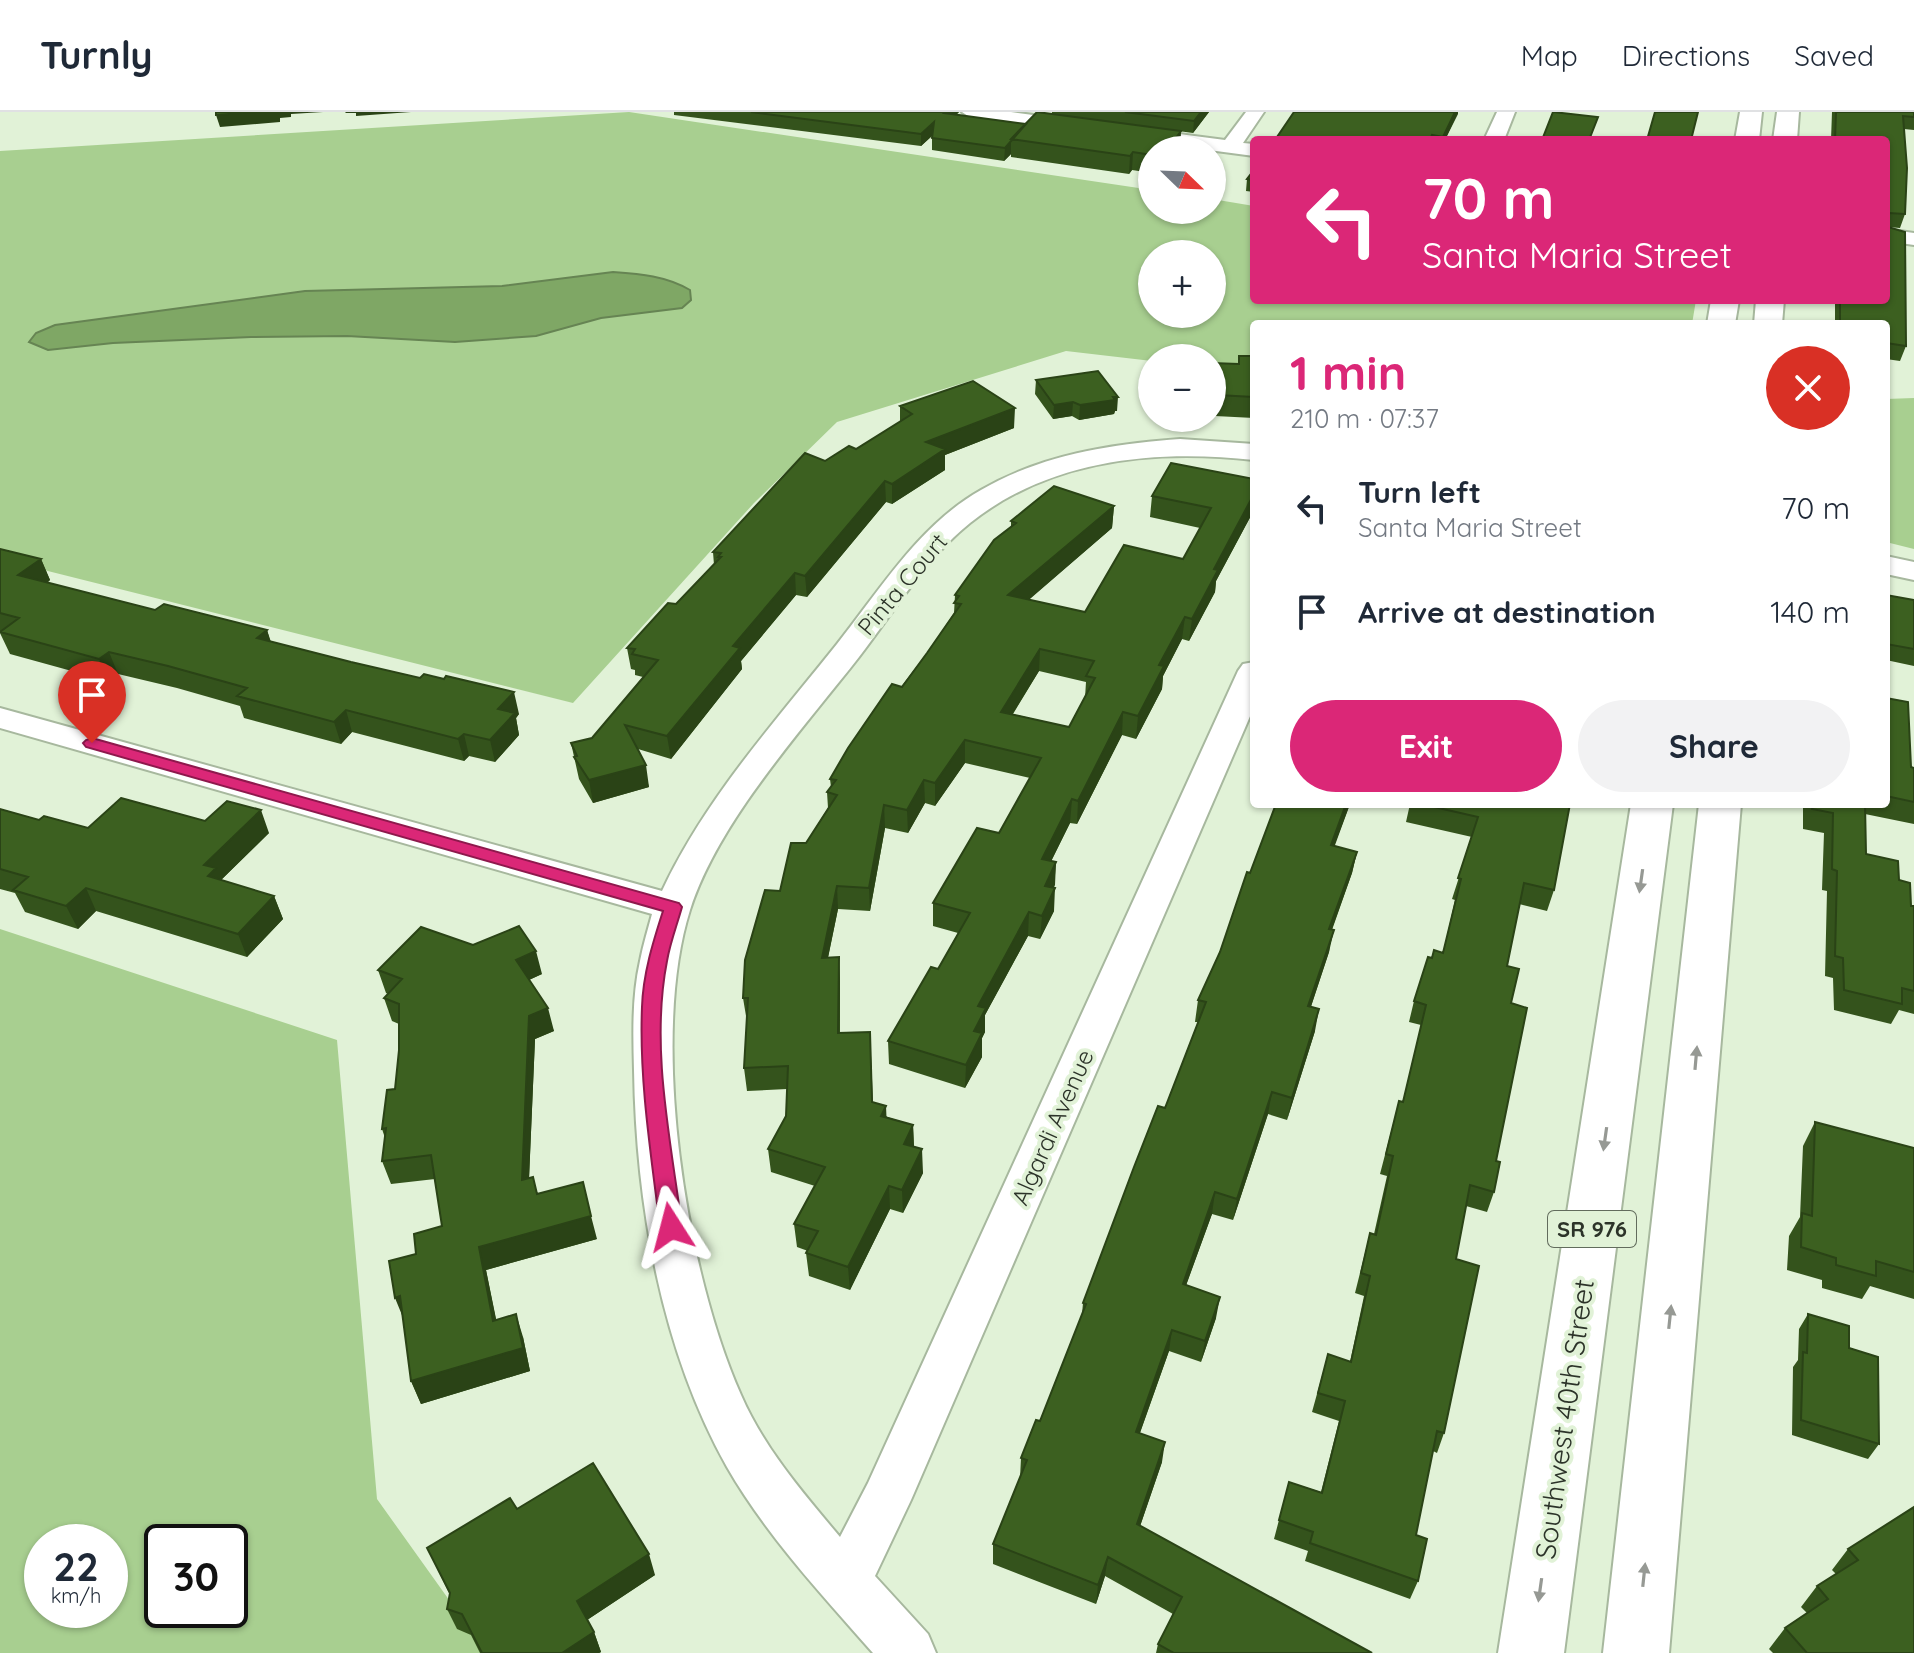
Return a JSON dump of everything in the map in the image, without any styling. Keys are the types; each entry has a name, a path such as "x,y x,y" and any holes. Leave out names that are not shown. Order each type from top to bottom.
{"main road":[{"path":"1748,136 1751,112"},
{"path":"1785,136 1788,112"},
{"name":"Southwest 40th Street","path":"1531,1653 1651,808"},
{"path":"1636,1653 1720,808"}],"street":[{"path":"971,112 1250,150"},
{"path":"1230,147 1255,112"},
{"path":"1496,136 1506,112"},
{"path":"1890,236 1914,239"},
{"name":"Pinta Court","path":"909,1653 807,1537 745,1451 727,1420 706,1366 677,1257 654,1091 652,1026 657,961 673,907 710,837 748,781 917,562 963,515 1013,484 1076,462 1126,453 1179,449 1250,452"},
{"path":"1890,566 1914,571"},
{"name":"Algardi Avenue","path":"845,1582 886,1500 1250,680"},
{"path":"0,718 673,907"}],"shaded area":[{"path":"629,112 1138,188 1138,224 1226,224 1226,201 1250,205 1250,304 1695,304 1693,320 1250,320 1250,373 1226,370 1226,344 1138,344 1138,359 1066,351 837,422 754,503 573,703 0,559 0,151"},
{"path":"613,272 672,282 690,290 691,300 682,308 601,318 536,336 455,342 347,336 251,337 113,343 48,350 29,342 36,333 55,325 305,291 502,286"},
{"path":"1914,398 1914,549 1890,543 1890,399"},
{"path":"0,929 337,1040 377,1499 487,1653 0,1653"}],"building":[{"path":"216,112 256,112 216,115"},
{"path":"751,112 945,112 1026,124 1005,148 932,138 934,122 921,134"},
{"path":"1037,112 1181,131 1177,136 1138,136 1138,153 1133,152 1130,156 1011,139"},
{"path":"1125,112 1201,112 1194,121"},
{"path":"1294,112 1455,112 1443,136 1278,136"},
{"path":"1553,112 1598,117 1591,136 1544,136"},
{"path":"1655,112 1698,112 1692,136 1648,136"},
{"path":"1836,112 1914,112 1914,117 1903,116 1907,168 1905,214 1890,213 1890,136 1835,136"},
{"path":"1890,228 1905,232 1906,346 1890,344 1890,320 1840,320 1840,304 1890,304"},
{"path":"1239,356 1250,356 1250,397 1226,395 1226,364 1239,364"},
{"path":"1098,371 1118,397 1113,397 1115,400 1054,405 1036,380"},
{"path":"973,381 1015,408 926,442 945,449 892,484 885,481 805,576 795,573 733,646 740,648 667,736 625,725 646,765 589,780 574,757 577,756 571,743 592,738 658,660 632,654 635,649 627,648 668,603 676,604 721,557 718,557 721,553 713,552 805,453 825,461 849,446 856,449 912,414 900,406"},
{"path":"1171,463 1250,478 1250,502 1214,569 1218,570 1192,619 1185,617 1159,665 1164,666 1138,716 1123,712 1078,801 1072,799 1042,859 1056,862 1045,886 1055,888 1042,916 1029,912 978,1006 986,1008 974,1031 982,1033 966,1065 888,1041 931,967 938,969 970,913 933,903 977,828 999,833 1041,758 965,740 935,783 924,780 907,810 884,805 869,888 837,886 822,958 839,957 838,1033 870,1032 872,1102 886,1106 881,1116 913,1125 904,1144 922,1149 902,1190 889,1186 848,1267 806,1253 818,1231 794,1224 825,1167 768,1149 786,1116 788,1066 744,1068 748,998 743,998 745,960 765,890 780,891 791,843 806,843 837,795 827,792 836,780 830,779 848,748 892,684 902,687 927,653 961,604 954,603 959,596 955,595 994,540 1016,523 1011,521 1054,486 1114,506 1008,595 1085,612 1124,545 1183,559 1211,508 1152,496","holes":["1040,649 1094,661 1086,676 1095,678 1069,727 1001,712"]},
{"path":"0,549 41,559 18,575 155,610 164,604 267,630 257,638 351,662 420,678 424,674 444,679 446,676 514,692 498,709 515,713 490,740 464,734 458,739 346,710 334,722 237,696 247,688 168,666 109,652 99,659 0,632 19,618 0,613"},
{"path":"1890,596 1914,600 1914,649 1890,645"},
{"path":"1890,699 1908,702 1914,802 1890,797"},
{"path":"121,798 205,821 227,801 261,810 204,865 216,868 208,876 274,896 238,934 86,888 66,906 13,890 28,877 0,869 0,809 39,820 44,816 88,828"},
{"path":"1274,808 1345,808 1331,845 1357,852 1329,929 1334,930 1308,1006 1319,1009 1292,1098 1272,1092 1237,1199 1215,1192 1183,1284 1220,1297 1205,1341 1172,1330 1136,1432 1165,1442 1137,1524 1372,1653 1174,1653 1158,1644 1182,1597 1108,1557 1098,1585 993,1544 1027,1460 1021,1458 1036,1420 1040,1421 1086,1304 1083,1303 1134,1167 1158,1106 1165,1108 1206,1002 1198,1000 1220,952 1247,872 1250,873"},
{"path":"1439,808 1569,808 1554,890 1524,883 1507,966 1519,969 1511,1003 1527,1008 1496,1161 1500,1162 1494,1192 1470,1185 1456,1259 1479,1266 1444,1433 1437,1431 1416,1535 1427,1539 1418,1581 1310,1543 1313,1532 1279,1520 1289,1482 1322,1493 1345,1401 1318,1393 1328,1354 1351,1362 1370,1276 1361,1273 1370,1233 1376,1235 1393,1156 1386,1154 1399,1101 1403,1102 1426,1005 1414,1001 1428,957 1432,958 1434,950 1443,953 1461,879 1458,878 1478,817"},
{"path":"1865,808 1866,854 1898,861 1899,880 1910,883 1911,906 1914,906 1914,991 1902,988 1902,1004 1844,990 1843,958 1835,956 1837,871 1832,869 1833,813 1812,809"},
{"path":"519,926 536,951 516,960 548,1008 529,1016 522,1180 533,1177 537,1194 583,1182 591,1216 479,1247 493,1321 516,1314 523,1348 411,1381 400,1296 395,1298 389,1261 416,1254 414,1234 442,1226 431,1155 382,1161 387,1090 395,1089 399,1050 399,1004 384,998 402,979 378,970 421,927 473,945"},
{"path":"1815,1122 1914,1148 1914,1272 1876,1261 1876,1276 1836,1265 1836,1258 1801,1247 1802,1213 1812,1216"},
{"path":"1808,1314 1849,1326 1849,1348 1878,1357 1879,1444 1801,1420 1803,1352 1807,1353"},
{"path":"593,1463 649,1554 577,1601 594,1632 562,1653 482,1653 462,1614 447,1609 450,1593 427,1548 510,1498 517,1509"},
{"path":"1914,1507 1914,1653 1807,1653 1785,1628 1828,1599 1817,1586 1858,1560 1848,1549"}],"route":[{"path":"92,743 673,907 657,961 652,1005 654,1091 671,1227"}]}
